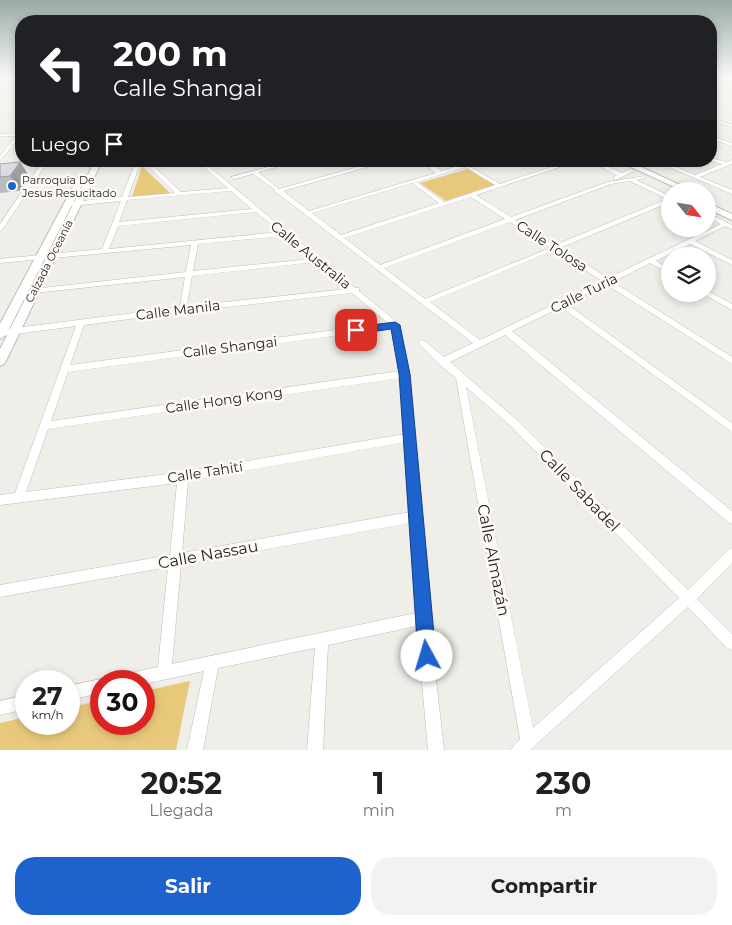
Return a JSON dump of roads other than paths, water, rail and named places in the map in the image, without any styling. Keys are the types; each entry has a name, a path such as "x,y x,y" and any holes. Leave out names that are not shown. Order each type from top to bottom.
{"street":[{"path":"717,121 732,126"},
{"path":"0,135 15,134"},
{"path":"0,159 15,140"},
{"path":"717,140 732,145"},
{"path":"717,161 726,164"},
{"path":"695,177 732,162"},
{"path":"0,229 42,167"},
{"name":"Calzada Oceanía","path":"0,333 87,167"},
{"name":"Calzada Oceanía","path":"0,361 96,167"},
{"path":"105,252 137,167"},
{"path":"151,167 180,194"},
{"name":"Calle Australia","path":"206,167 284,234 356,290 395,325"},
{"path":"234,177 274,167"},
{"path":"277,191 364,167"},
{"path":"431,167 440,173"},
{"path":"307,213 462,167"},
{"path":"468,167 500,186"},
{"path":"340,237 558,167"},
{"path":"604,167 621,175"},
{"path":"622,167 661,183"},
{"path":"633,167 662,182"},
{"path":"672,167 732,192"},
{"path":"610,183 631,171 642,173 661,182"},
{"path":"254,172 480,344"},
{"path":"380,267 610,183 643,177"},
{"path":"632,180 661,194"},
{"path":"412,181 444,204"},
{"path":"68,204 232,189"},
{"name":"Calle Tolosa","path":"472,195 732,361"},
{"path":"424,302 661,203"},
{"path":"716,203 732,210"},
{"path":"115,224 256,210"},
{"path":"716,210 732,217"},
{"path":"716,219 729,225"},
{"name":"Calle Turia","path":"442,362 689,241 729,225"},
{"path":"0,261 284,234"},
{"path":"689,241 732,263"},
{"path":"183,309 195,242"},
{"path":"34,291 317,260"},
{"path":"650,260 661,267"},
{"name":"Calle Manila","path":"0,333 183,309 356,290"},
{"path":"716,298 732,307"},
{"path":"562,304 732,428"},
{"path":"19,496 81,323"},
{"path":"395,325 404,374 423,618 436,750"},
{"name":"Calle Shangai","path":"65,368 395,325"},
{"path":"506,331 732,518"},
{"name":"Calle Sabadel","path":"422,343 521,430 732,643"},
{"name":"Calle Hong Kong","path":"44,426 404,374"},
{"name":"Calle Almazán","path":"460,378 524,746"},
{"name":"Calle Tahití","path":"0,500 19,496 183,477 410,437"},
{"path":"164,673 183,477"},
{"name":"Calle Nassau","path":"0,591 415,517"},
{"path":"524,746 688,599 732,554"},
{"path":"155,675 423,618"},
{"path":"315,750 322,640"},
{"path":"195,750 212,664"},
{"path":"0,708 15,705"}],"place":[{"name":"Parroquia De Jesus Resucitado","path":"12,186"}]}
